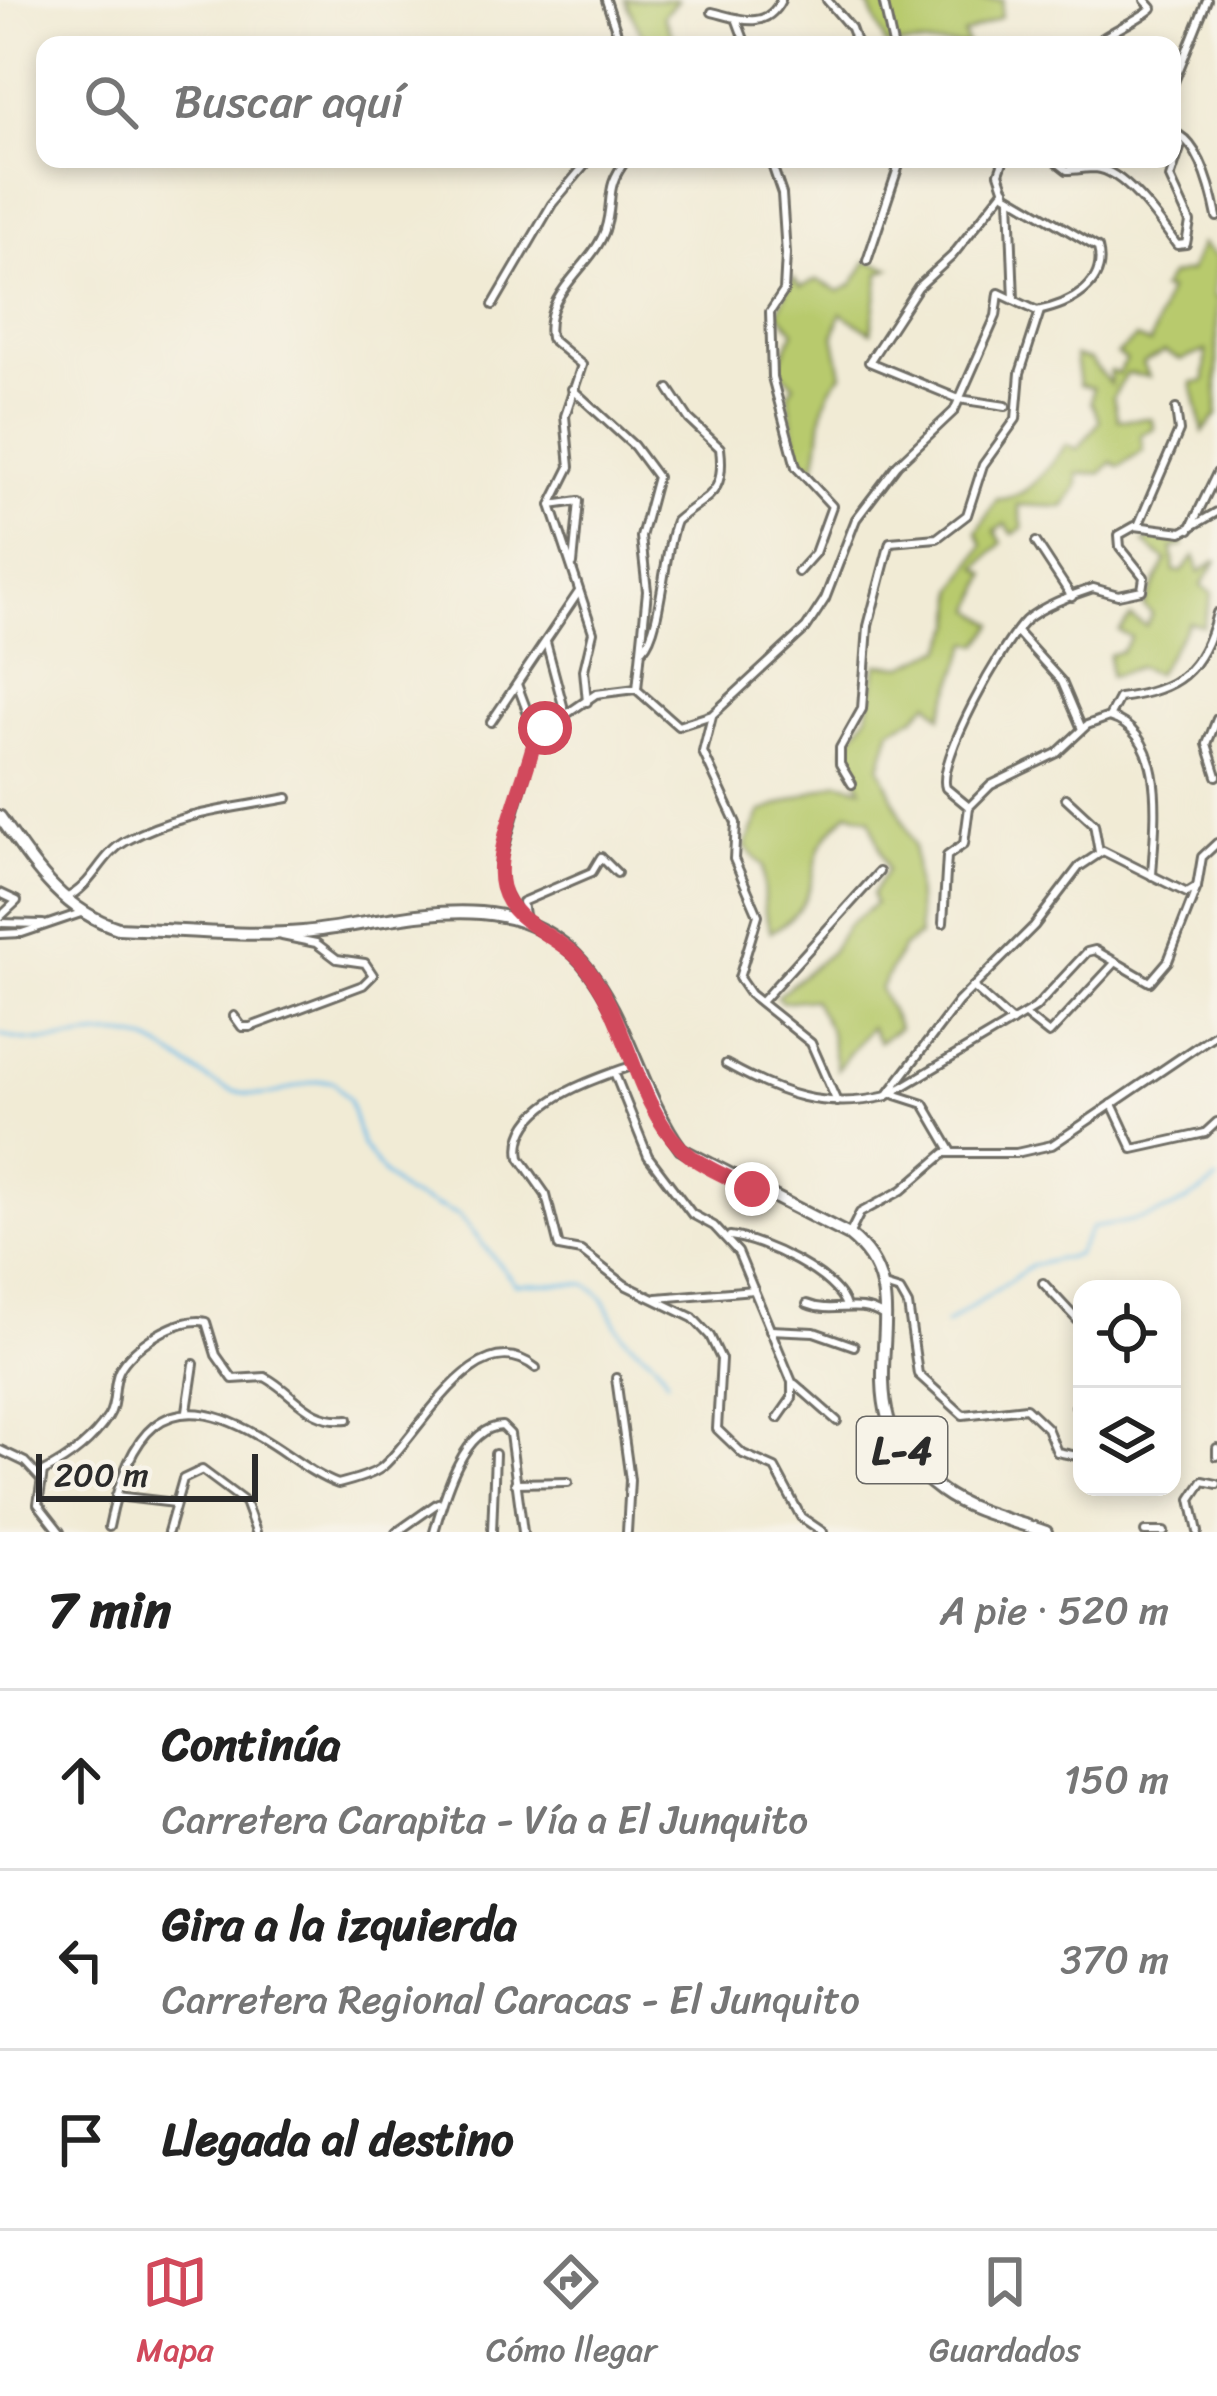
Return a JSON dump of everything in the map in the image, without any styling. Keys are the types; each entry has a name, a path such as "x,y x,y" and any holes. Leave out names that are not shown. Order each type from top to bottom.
{"main road":[{"path":"0,817 62,899 81,913 118,928 273,932 465,910 522,920 557,939 601,988 681,1149 849,1235 873,1254 884,1286"},
{"name":"L-4","path":"884,1286 880,1381 894,1440 944,1493 1013,1526 1046,1532"}],"street":[{"path":"606,0 618,36"},
{"path":"712,12 768,18 781,0"},
{"path":"827,0 854,36"},
{"path":"883,0 891,36"},
{"path":"1105,36 1152,8 1145,0"},
{"path":"1181,65 1207,0"},
{"path":"736,18 743,36"},
{"path":"1181,138 1190,146 1217,217"},
{"path":"494,305 552,204 582,168"},
{"path":"586,702 584,670 593,632 551,505 570,467 565,416 582,365 550,338 549,323 567,282 604,233 611,177 619,168"},
{"path":"773,168 782,194 786,254 784,291 770,312 772,377 796,466 832,506 815,554 798,572"},
{"path":"867,261 898,168"},
{"path":"1001,168 1008,193 1014,300"},
{"path":"1064,168 1099,168 1108,173 1149,205 1177,245 1186,244 1190,222 1170,168"},
{"path":"536,735 609,689 636,689 678,726 712,715 806,628 826,599 856,519 959,399 997,316 999,293 1040,311 1082,293 1098,272 1100,258 1093,244 1008,193"},
{"path":"1006,406 959,399 872,368 869,362 918,287 1008,193"},
{"path":"851,784 840,764 840,748 862,709 868,626 890,542 938,538 967,515 983,465 1016,419 1020,374 1040,311"},
{"path":"572,389 634,446 657,477 641,537 647,574 636,689"},
{"path":"642,649 652,639 661,570 676,520 712,498 720,474 720,448 688,419 669,389"},
{"path":"1138,526 1180,431 1176,409"},
{"path":"1190,530 1217,473"},
{"path":"551,505 579,501 573,571"},
{"path":"969,807 946,788 943,770 981,684 1028,618 1093,588 1118,595 1142,590 1140,567 1118,540 1125,529 1190,530 1217,512"},
{"path":"1036,542 1072,597"},
{"path":"491,722 578,593"},
{"path":"943,923 947,856 964,844 969,807 991,785 1064,749 1082,729 1109,717 1119,698 1161,693 1192,667 1210,638 1217,614"},
{"path":"1017,632 1062,682 1082,729"},
{"path":"545,642 565,713"},
{"path":"517,684 536,735 500,863 502,888 522,920"},
{"path":"712,715 704,752 736,823 734,859 758,915 740,978 811,1043 829,1093 840,1103"},
{"path":"1109,717 1119,720 1142,747 1157,776 1152,877"},
{"path":"1217,719 1207,744 1217,776"},
{"path":"62,899 86,889 122,842 183,818 288,798"},
{"path":"1066,798 1094,824 1099,852"},
{"path":"887,1096 1025,1015 1087,952 1094,950 1141,981 1156,978 1188,919 1202,857 1217,843"},
{"path":"1099,852 1180,893 1197,887"},
{"path":"887,1096 928,1036 1034,926 1078,867 1099,852"},
{"path":"522,920 522,902 592,872 601,857 617,873"},
{"path":"761,1002 879,872"},
{"path":"0,893 17,901 0,920"},
{"path":"0,934 52,925 81,913"},
{"path":"0,920 52,925"},
{"path":"234,1016 250,1028 307,1001 363,985 374,974 365,964 337,959 316,943 273,932"},
{"path":"1025,1015 1049,1034 1115,963"},
{"path":"973,987 1012,1022"},
{"path":"849,1235 854,1220 872,1204 902,1190 933,1160 952,1152 1016,1153 1052,1145 1174,1068 1217,1033"},
{"path":"636,1064 554,1101 517,1145 524,1166 546,1195 554,1242 581,1251 625,1285 693,1318 718,1348 717,1429 743,1454 775,1468 801,1517 823,1532"},
{"path":"726,1064 777,1093 840,1103 902,1094 924,1104 952,1152"},
{"path":"614,1072 658,1170 692,1214 726,1236 749,1239 833,1282 846,1307"},
{"path":"1112,1104 1133,1149 1205,1132 1217,1122"},
{"path":"726,1236 792,1382 837,1421"},
{"path":"1043,1283 1073,1315"},
{"path":"884,1286 900,1291 908,1305 918,1374 963,1415 972,1418 1026,1408 1047,1428 1057,1452 1073,1455"},
{"path":"653,1299 754,1290"},
{"path":"807,1304 832,1311 862,1306 885,1318"},
{"path":"40,1478 80,1450 111,1414 123,1364 152,1339 192,1320 206,1322 216,1354 233,1379 265,1377 300,1406 325,1419 348,1419"},
{"path":"770,1330 814,1332 854,1346"},
{"path":"109,1527 116,1496 151,1425 187,1411 256,1434 338,1484 376,1472 407,1441 435,1398 491,1360 514,1357 536,1368"},
{"path":"187,1411 194,1364"},
{"path":"616,1378 630,1480 627,1532"},
{"path":"778,1418 791,1398 792,1382"},
{"path":"434,1532 441,1501 467,1452 492,1426 510,1434 523,1532"},
{"path":"0,1450 25,1462 40,1478 38,1504 60,1532"},
{"path":"492,1532 495,1454"},
{"path":"168,1532 183,1480 202,1469 245,1502 256,1532"},
{"path":"1198,1532 1191,1499 1203,1481 1217,1484"},
{"path":"515,1483 568,1482"},
{"path":"116,1496 175,1503"},
{"path":"397,1532 441,1501"},
{"path":"1145,1532 1164,1532"}],"green space":[{"path":"625,0 678,0 663,16 673,36 643,36"},
{"path":"854,0 1003,0 1001,17 964,36 882,36 869,6"},
{"path":"1201,244 1217,258 1213,297 1217,298 1217,415 1203,432 1192,383 1205,381 1206,351 1181,360 1165,352 1143,363 1149,377 1127,373 1113,397 1118,420 1151,418 1154,428 1141,435 1143,451 1119,467 1112,462 1101,473 1078,474 1078,485 1064,507 1018,505 1023,528 1013,534 1005,524 995,531 1002,543 978,567 987,574 974,610 995,624 980,644 969,643 941,716 929,702 915,717 891,729 880,767 914,845 919,936 903,947 880,989 899,1028 879,1042 870,1027 837,1069 829,1028 813,999 782,1002 776,997 831,952 847,926 875,904 872,894 887,870 870,819 848,812 831,831 821,846 801,907 771,932 764,911 763,866 745,847 761,812 838,782 861,788 845,748 868,714 877,664 904,666 944,648 955,623 956,589 983,545 977,532 997,499 1028,488 1066,445 1078,449 1100,421 1091,402 1093,388 1079,385 1075,356 1090,360 1110,384 1110,371 1119,373 1126,360 1117,354 1136,338 1150,344 1168,290 1161,289 1169,276 1190,271"},
{"path":"867,261 890,268 880,273 871,332 841,313 834,335 842,374 827,396 814,469 798,455 788,393 794,384 777,368 794,331 778,312 793,278 801,287 817,280 839,291 852,285"},
{"path":"1155,537 1164,542 1182,537 1183,546 1172,548 1174,571 1182,572 1195,556 1199,572 1217,560 1201,586 1212,593 1203,626 1189,622 1156,674 1138,667 1110,677 1109,655 1122,651 1131,637 1119,631 1131,617 1146,626 1152,614 1144,606 1166,561 1144,543"}],"waterway":[{"path":"0,1034 38,1041 130,1036 161,1047 222,1087 253,1095 334,1082 349,1100 362,1145 405,1194 459,1215 515,1284 585,1284 593,1289 620,1331 654,1361 667,1380"},
{"path":"946,1324 1033,1265 1076,1255 1091,1228 1157,1214 1217,1180"}],"route":[{"path":"545,728 536,735 500,863 502,888 519,919 557,939 601,988 665,1126 681,1149 752,1189"}]}
